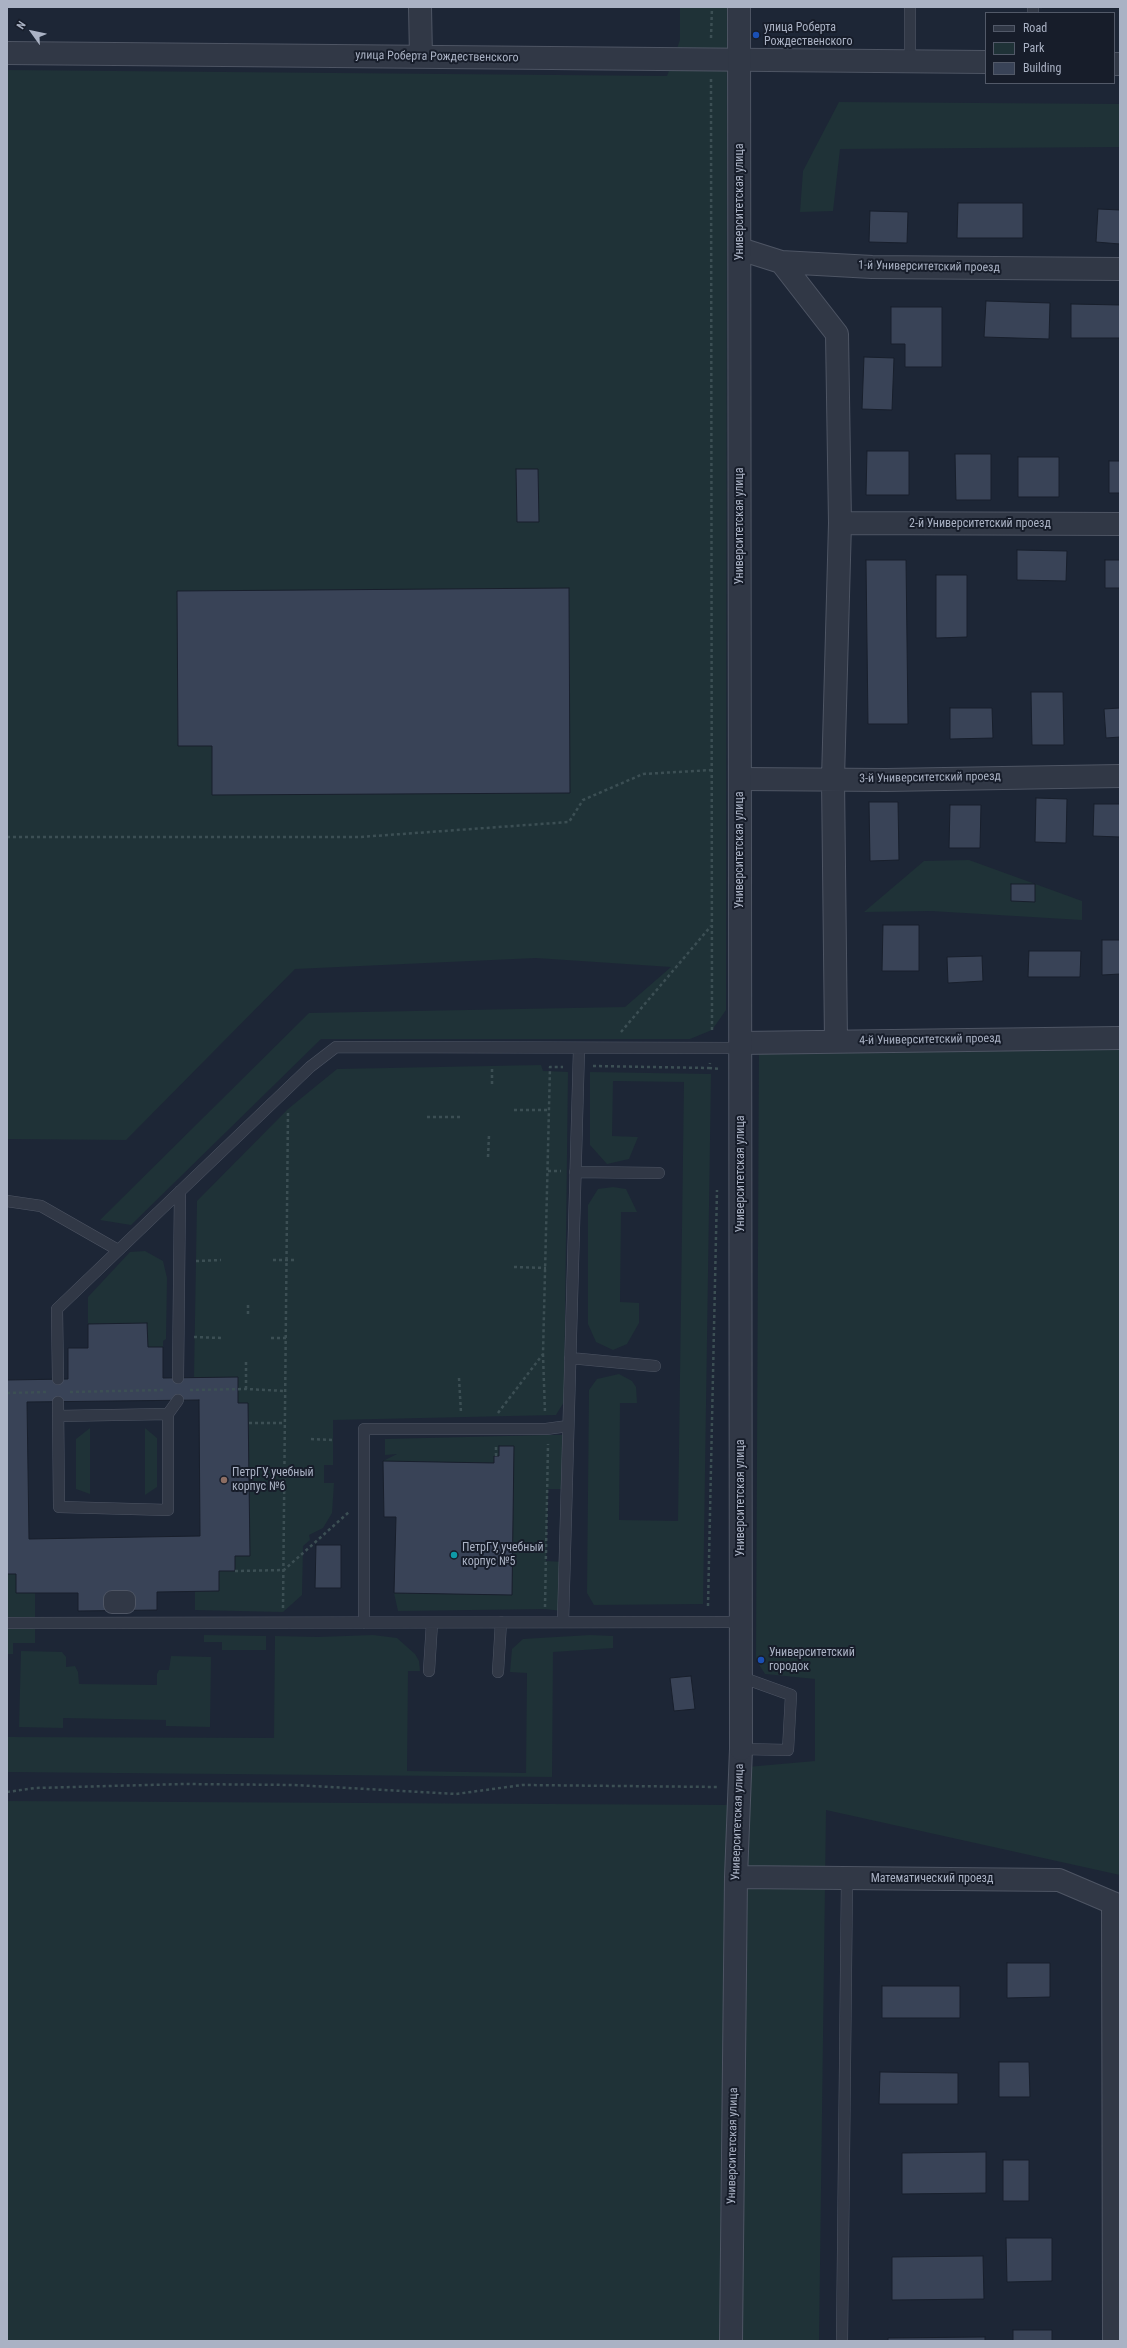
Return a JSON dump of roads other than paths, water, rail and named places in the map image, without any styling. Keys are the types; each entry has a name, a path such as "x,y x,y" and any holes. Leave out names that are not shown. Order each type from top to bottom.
{"street":[{"path":"420,7 420,57"},
{"name":"Университетская улица","path":"731,2341 736,1877 741,1749 739,7"},
{"name":"улица Роберта Рождественского","path":"7,53 711,60 910,60 985,62"},
{"name":"1-й Университетский проезд","path":"740,248 781,262 872,267 1120,269"},
{"path":"781,262 837,334 840,523 833,779 836,1041"},
{"name":"2-й Университетский проезд","path":"840,523 1120,524"},
{"name":"3-й Университетский проезд","path":"740,779 1120,776"},
{"name":"4-й Университетский проезд","path":"740,1045 836,1041 1120,1038"},
{"name":"Математический проезд","path":"736,1877 1059,1880 1116,1906"},
{"path":"1114,2341 1117,2207 1116,1906"}],"lane":[{"path":"910,7 910,60"},
{"path":"58,1379 57,1309 310,1067 336,1047 579,1049 740,1045"},
{"path":"562,1622 579,1049"},
{"path":"575,1172 659,1173"},
{"path":"178,1378 180,1191"},
{"path":"7,1201 42,1206 118,1250"},
{"path":"570,1358 655,1366"},
{"path":"58,1402 60,1507 168,1510 168,1414 178,1400"},
{"path":"58,1416 168,1414"},
{"path":"364,1623 364,1429 546,1430 568,1426"},
{"path":"429,1671 432,1622"},
{"path":"498,1672 500,1622"},
{"path":"7,1623 741,1622"},
{"path":"741,1677 791,1695 788,1750 741,1749"},
{"path":"842,2341 847,1878"}],"place":[{"name":"улица Роберта Рождественского","path":"756,35"},
{"name":"ПетрГУ, учебный корпус №6","path":"224,1480"},
{"name":"ПетрГУ, учебный корпус №5","path":"454,1555"},
{"name":"Университетский городок","path":"761,1660"}]}
